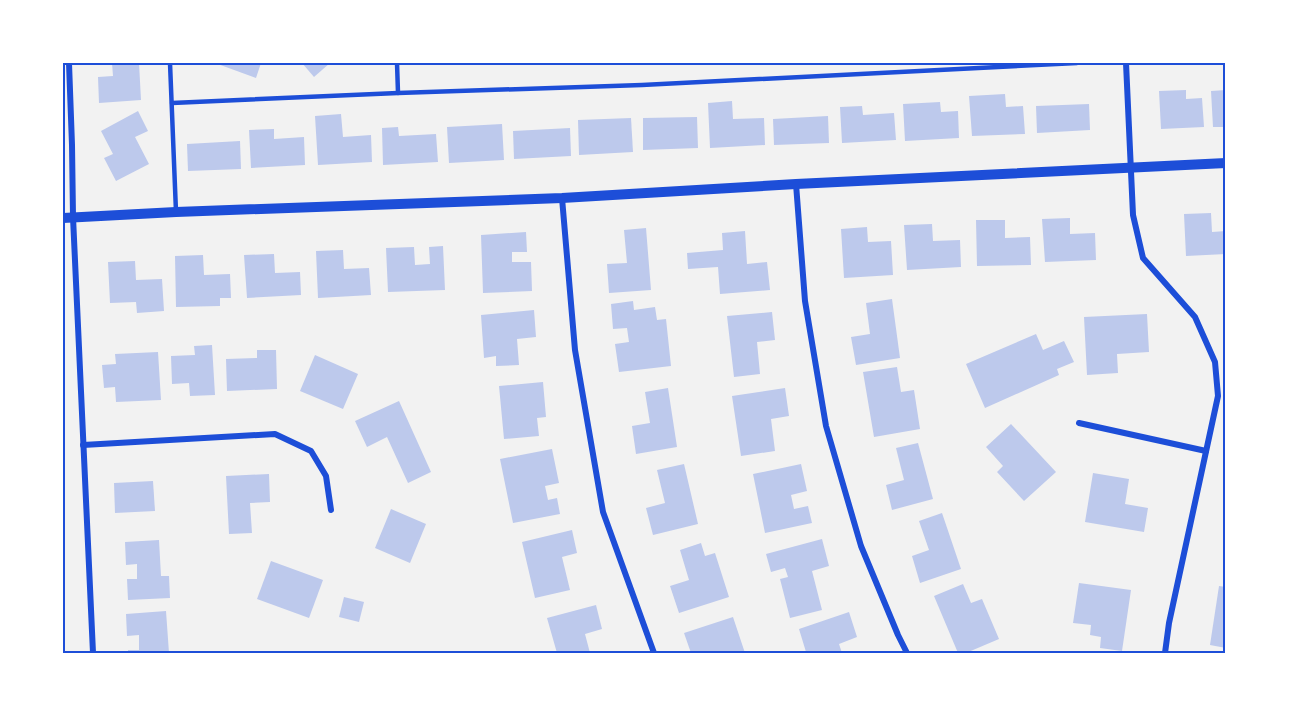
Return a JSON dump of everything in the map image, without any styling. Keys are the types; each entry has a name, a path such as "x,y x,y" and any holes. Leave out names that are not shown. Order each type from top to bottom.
{"street":[{"path":"69,63 72,145 68,217 83,445 93,653"},
{"path":"1126,63 1133,215 1143,258 1195,317 1215,362 1218,396 1169,622 1165,653"},
{"path":"68,217 562,198 1226,163"},
{"path":"796,184 805,301 826,426 861,546 907,653"},
{"path":"562,198 575,350 603,512 654,653"},
{"path":"1078,423 1206,451"},
{"path":"83,445 275,434 311,451 326,476 332,510"}],"lane":[{"path":"170,63 176,212"},
{"path":"397,63 398,93"},
{"path":"172,103 642,85 1077,63"}],"building":[{"path":"112,63 139,63 141,100 99,103 98,77 113,76"},
{"path":"215,63 261,63 256,78"},
{"path":"302,63 330,63 314,77"},
{"path":"1186,90 1186,99 1202,98 1204,127 1161,129 1159,91"},
{"path":"1226,90 1226,127 1213,127 1211,91"},
{"path":"1005,94 1006,107 1023,106 1025,134 972,136 969,96"},
{"path":"732,101 733,119 764,118 765,145 710,148 708,103"},
{"path":"940,102 941,112 958,111 959,138 905,141 903,104"},
{"path":"1089,104 1090,130 1037,133 1036,106"},
{"path":"862,106 863,115 894,113 896,140 842,143 840,107"},
{"path":"138,111 148,131 135,137 149,164 116,181 104,158 113,154 101,131"},
{"path":"341,114 343,137 371,135 372,162 318,165 315,116"},
{"path":"828,116 829,143 774,145 773,119"},
{"path":"697,117 698,148 643,150 643,118"},
{"path":"631,118 633,152 579,155 578,120"},
{"path":"502,124 504,160 449,163 447,127"},
{"path":"398,127 399,136 436,134 438,162 383,165 382,128"},
{"path":"570,128 571,156 514,159 513,131"},
{"path":"274,129 274,139 304,137 305,165 251,168 249,130"},
{"path":"240,141 241,169 188,171 187,144"},
{"path":"1211,213 1212,232 1226,231 1226,254 1186,256 1184,214"},
{"path":"1070,218 1070,234 1095,233 1096,260 1045,262 1042,219"},
{"path":"976,220 1005,220 1005,238 1030,237 1031,265 977,266"},
{"path":"932,224 933,241 960,240 961,267 907,270 904,225"},
{"path":"867,227 868,242 891,241 893,275 844,278 841,229"},
{"path":"646,228 651,290 609,293 607,264 627,263 624,230"},
{"path":"745,231 747,264 767,262 770,290 720,294 718,267 688,269 687,253 723,250 722,233"},
{"path":"526,232 527,252 512,252 512,262 531,262 532,291 483,293 481,235"},
{"path":"443,246 445,290 388,292 386,248 414,247 415,265 430,264 429,247"},
{"path":"343,250 344,269 369,268 371,295 318,298 316,251"},
{"path":"274,254 275,273 300,272 301,295 247,298 244,255"},
{"path":"203,255 204,275 230,274 231,298 220,298 220,306 176,307 175,256"},
{"path":"135,261 136,280 162,279 164,311 137,313 136,302 110,303 108,262"},
{"path":"892,299 900,358 856,365 851,337 870,334 866,303"},
{"path":"633,301 634,310 655,307 657,320 666,319 671,366 619,372 615,344 629,342 627,328 613,329 611,304"},
{"path":"534,310 536,337 517,339 519,365 496,366 496,356 484,358 481,315"},
{"path":"772,312 775,340 757,342 760,374 734,377 727,316"},
{"path":"1147,314 1149,352 1117,354 1118,373 1087,375 1084,317"},
{"path":"1036,334 1043,350 1064,341 1074,362 1057,369 1059,375 985,408 966,364"},
{"path":"212,345 215,395 190,396 189,383 172,384 171,356 195,355 194,346"},
{"path":"257,350 276,350 277,389 227,391 226,359 257,358"},
{"path":"158,352 161,400 116,402 115,387 104,388 102,365 116,364 115,354"},
{"path":"315,355 358,374 343,409 300,391"},
{"path":"897,367 901,392 914,390 920,429 874,437 863,372"},
{"path":"543,382 546,417 537,418 539,436 504,439 499,386"},
{"path":"668,388 677,447 636,454 632,426 650,423 645,392"},
{"path":"785,388 789,416 771,419 775,451 741,456 732,396"},
{"path":"399,401 431,472 408,483 387,437 367,447 355,421"},
{"path":"1011,424 1056,472 1024,501 997,472 1003,466 986,447"},
{"path":"918,443 933,499 892,510 886,485 904,480 896,448"},
{"path":"552,449 559,483 545,486 548,500 557,498 560,514 513,523 500,459"},
{"path":"684,464 698,524 653,535 646,508 665,503 657,470"},
{"path":"801,464 807,491 791,495 794,509 808,506 812,523 765,533 753,474"},
{"path":"1093,473 1129,479 1125,504 1148,508 1144,532 1085,522"},
{"path":"269,474 270,502 250,503 252,533 229,534 226,476"},
{"path":"153,481 155,511 115,513 114,483"},
{"path":"391,509 426,524 410,563 375,548"},
{"path":"942,513 961,569 920,583 912,556 929,550 919,521"},
{"path":"572,530 577,553 562,557 570,590 535,598 522,542"},
{"path":"822,539 829,566 812,571 822,610 790,618 780,579 788,577 785,568 771,572 766,554"},
{"path":"159,540 161,576 169,576 170,598 128,600 127,579 137,579 137,564 126,565 125,542"},
{"path":"701,543 705,556 715,553 729,597 679,613 670,586 689,580 680,550"},
{"path":"271,561 323,580 309,618 257,599"},
{"path":"1079,583 1131,590 1122,651 1100,648 1101,637 1090,635 1091,625 1073,623"},
{"path":"963,584 971,603 982,599 999,639 966,653 958,653 934,596"},
{"path":"1219,586 1226,587 1226,648 1210,645"},
{"path":"344,597 364,602 359,622 339,617"},
{"path":"596,605 602,629 585,634 590,653 557,653 547,618"},
{"path":"166,611 169,653 128,653 128,650 139,650 139,635 127,636 126,614"},
{"path":"849,612 857,637 839,644 842,653 806,652 799,629"},
{"path":"733,617 745,653 691,653 684,633"}]}
